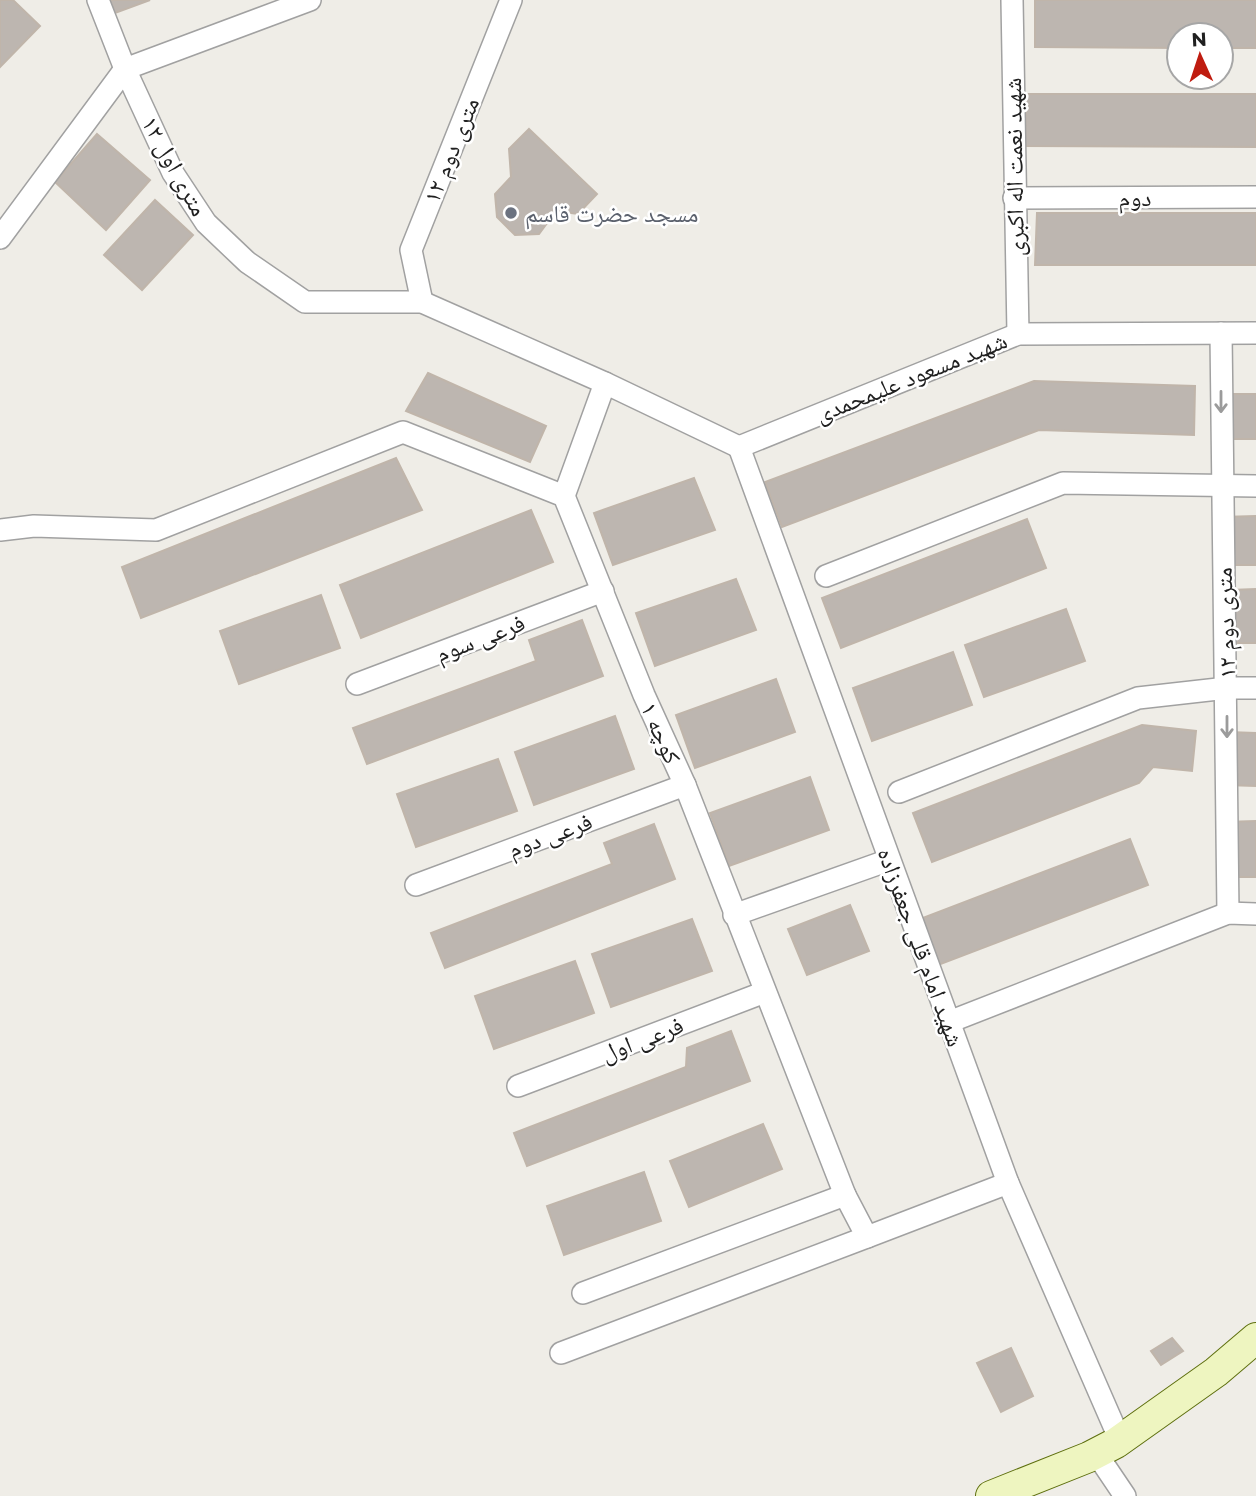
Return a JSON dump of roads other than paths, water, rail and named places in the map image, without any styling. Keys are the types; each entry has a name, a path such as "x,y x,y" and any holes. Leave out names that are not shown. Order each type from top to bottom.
{"main road":[{"path":"991,1496 1108,1447 1216,1372 1256,1338"}],"street":[{"name":"۱۲ متری اول","path":"98,0 125,69 173,173 205,223 247,262 305,302 422,302"},
{"path":"0,238 125,69 310,0"},
{"name":"۱۲ متری دوم","path":"422,302 411,250 511,0"},
{"name":"شهید نعمت اله اکبری","path":"1012,0 1018,334"},
{"name":"دوم","path":"1014,198 1256,197"},
{"path":"422,302 605,383 739,447"},
{"name":"شهید مسعود علیمحمدی","path":"739,447 1018,334 1256,333"},
{"name":"۱۲ متری دوم","path":"1221,334 1228,913"},
{"path":"0,530 34,526 156,530 403,432 565,496 605,383"},
{"name":"شهید امام قلی جعفرزاده","path":"739,447 1125,1496"},
{"path":"826,576 1063,483 1256,486"},
{"name":"کوچه ۱","path":"565,496 644,695 685,785 845,1195 867,1237"},
{"name":"فرعی سوم","path":"357,684 603,591"},
{"path":"899,792 1138,698 1227,688 1256,688"},
{"name":"فرعی دوم","path":"416,885 685,785"},
{"path":"734,915 889,860"},
{"path":"949,1022 1228,913 1256,914"},
{"name":"فرعی اول","path":"518,1086 765,992"},
{"path":"561,1353 1008,1183"},
{"path":"583,1293 845,1195"}],"place":[{"name":"مسجد حضرت قاسم","path":"511,213"}]}
